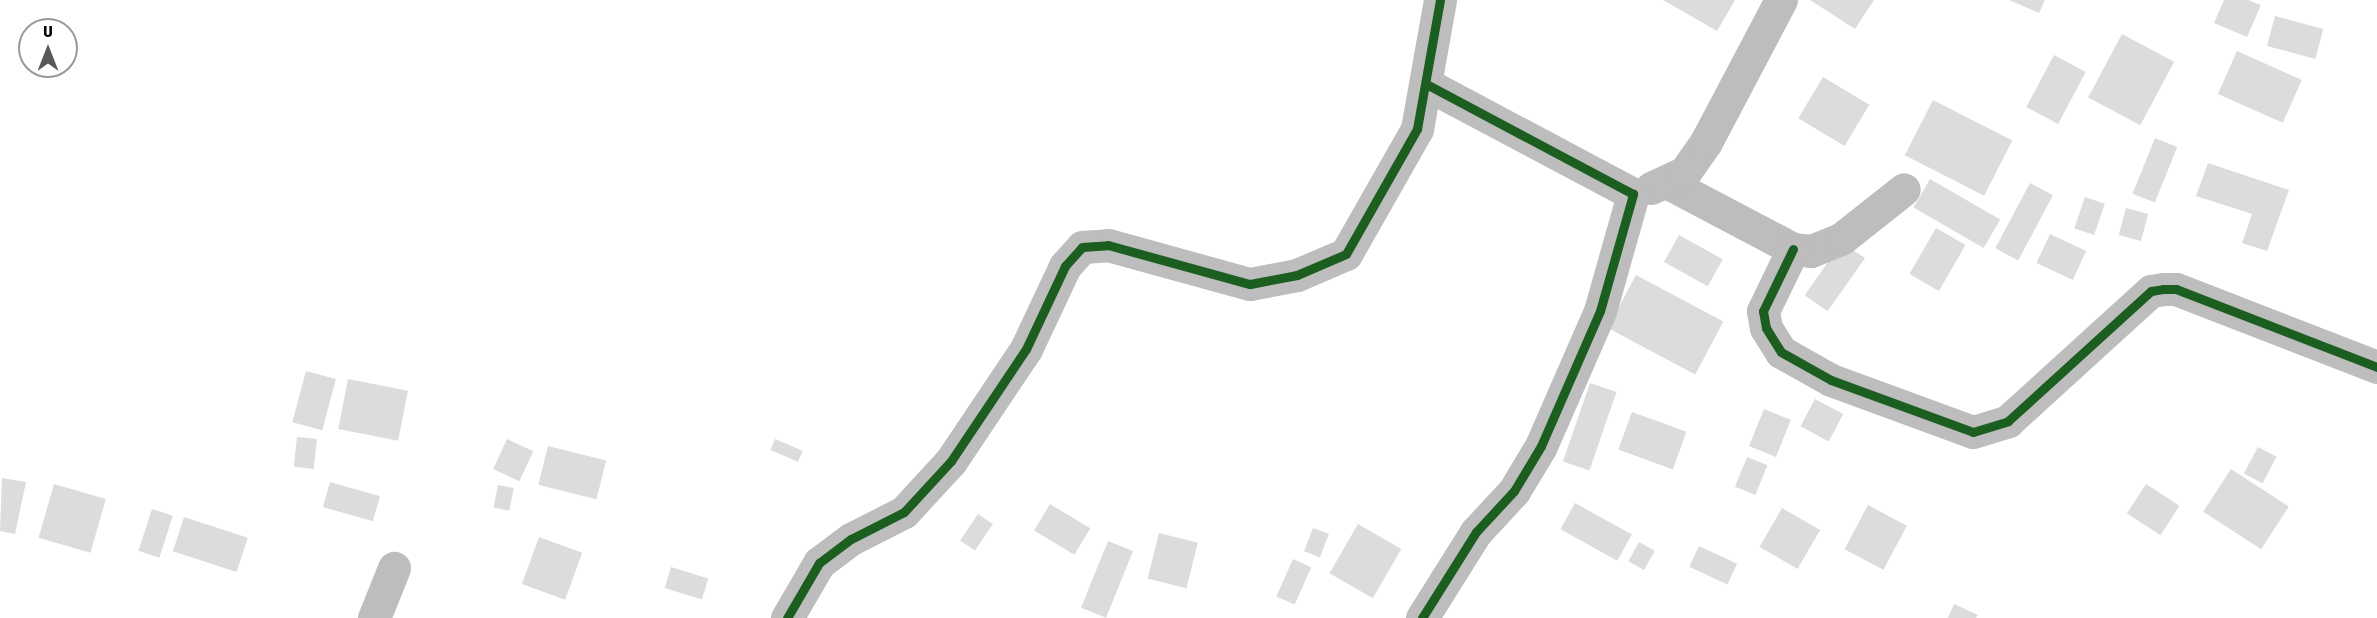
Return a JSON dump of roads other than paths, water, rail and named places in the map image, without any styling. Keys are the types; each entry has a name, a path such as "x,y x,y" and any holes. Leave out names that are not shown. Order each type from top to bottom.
{"street":[{"path":"787,618 819,563 851,540 904,512 951,460 1026,349 1065,266 1082,247 1108,244 1250,284 1297,275 1346,254 1417,129 1428,86 1440,0"},
{"path":"1428,86 1633,194 1668,183 1685,172 1706,142 1780,0"},
{"path":"1668,183 1793,249 1824,249 1878,213 1904,189"},
{"path":"1422,618 1476,532 1514,491 1541,446 1600,311 1633,194"},
{"path":"1793,249 1763,311 1766,328 1781,352 1831,380 1973,432 2008,421 2151,291 2163,289 2176,289 2377,367"},
{"path":"374,618 394,568"}]}
